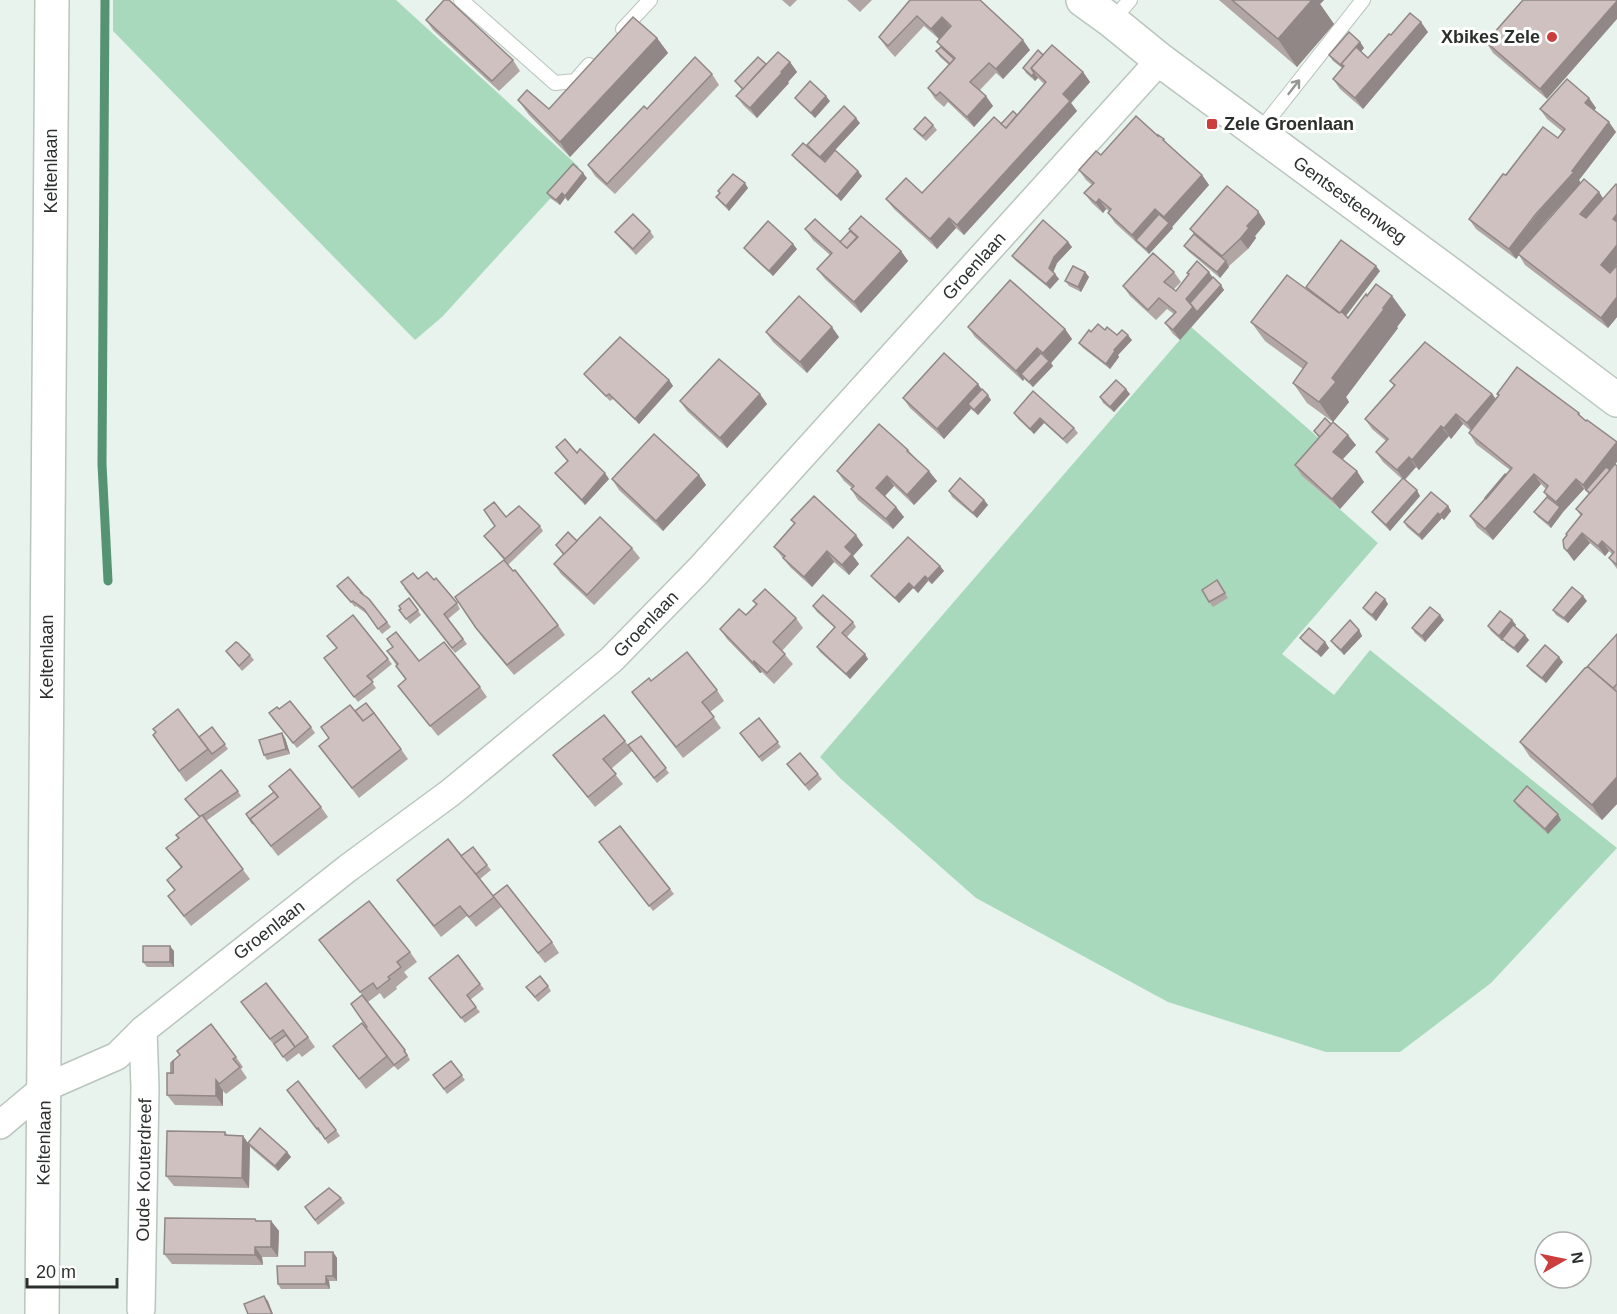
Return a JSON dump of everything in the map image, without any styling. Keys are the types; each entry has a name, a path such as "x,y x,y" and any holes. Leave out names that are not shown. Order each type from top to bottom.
{"main road":[{"name":"Keltenlaan","path":"42,1314 52,0"},
{"name":"Gentsesteenweg","path":"1083,0 1121,10 1160,60 1617,400"}],"street":[{"name":"Groenlaan","path":"0,1125 44,1089 117,1056 143,1030 348,868 450,793 611,660 699,570 1160,60"},
{"name":"Oude Kouterdreef","path":"141,1309 145,1088 143,1030"}],"lane":[{"path":"461,0 555,83 575,81 597,57"},
{"path":"612,40 650,0"},
{"path":"1258,133 1363,0"}],"green space":[{"path":"113,0 396,0 579,167 442,317 415,340 113,31"},
{"path":"1191,327 1328,446 1302,476 1378,543 1282,654 1334,695 1370,650 1617,848 1491,983 1400,1052 1326,1052 1168,1002 976,898 841,779 820,757"}],"building":[{"path":"444,0 449,0 513,60 492,81 426,20"},
{"path":"910,0 980,0 1023,40 996,69 989,63 970,82 986,96 967,117 940,92 936,96 928,88 955,58 937,42 951,26 942,17 931,29 917,16 888,46 879,37"},
{"path":"1232,0 1312,0 1278,39"},
{"path":"1523,0 1617,1 1540,89 1486,42"},
{"path":"1410,13 1421,22 1355,98 1333,79 1344,66 1341,64 1356,47 1368,58"},
{"path":"633,17 657,38 560,142 518,100 527,90 549,109"},
{"path":"1349,32 1360,42 1341,64 1343,67 1329,55"},
{"path":"1052,45 1083,72 1063,94 1070,101 957,225 949,218 930,239 886,199 906,178 922,193 994,117 1006,128 1046,82 1031,68"},
{"path":"941,47 954,59 950,64 936,51"},
{"path":"1038,50 1043,55 1031,68 1034,73 1032,76 1023,68"},
{"path":"778,52 790,62 750,108 736,96"},
{"path":"695,57 712,74 607,184 588,165 644,106 647,109"},
{"path":"758,57 766,64 743,89 735,81"},
{"path":"1567,79 1589,98 1585,103 1609,122 1572,171 1574,172 1535,215 1509,249 1469,219 1543,127 1558,138 1565,129 1540,109"},
{"path":"810,81 826,96 811,113 795,98"},
{"path":"844,106 856,118 820,157 807,145"},
{"path":"1013,111 1017,115 1006,128 1001,124"},
{"path":"1136,116 1202,175 1164,217 1155,209 1132,235 1108,213 1111,209 1099,199 1096,203 1084,193 1094,183 1079,170 1096,151 1101,155"},
{"path":"925,117 933,125 923,136 914,129"},
{"path":"803,143 825,162 835,150 858,171 837,196 792,155"},
{"path":"573,164 583,173 565,196 562,193 556,200 547,193"},
{"path":"733,174 745,183 726,206 716,197 720,193 718,191"},
{"path":"1584,179 1599,192 1580,214 1586,218 1617,185 1617,214 1613,219 1617,222 1617,245 1601,265 1610,273 1617,265 1617,297 1601,318 1518,254"},
{"path":"1227,186 1258,211 1258,214 1247,226 1249,228 1240,239 1222,256 1190,229"},
{"path":"633,214 650,231 633,249 615,232"},
{"path":"1159,214 1169,223 1146,249 1136,240"},
{"path":"861,216 901,251 854,302 817,269 832,253 805,229 815,219 847,248 858,237 849,229"},
{"path":"1043,220 1068,242 1054,257 1049,268 1055,274 1046,284 1012,256"},
{"path":"768,221 793,244 769,271 744,248"},
{"path":"850,231 857,237 847,248 840,242"},
{"path":"1194,234 1226,261 1217,272 1184,246"},
{"path":"1341,240 1376,266 1340,313 1306,287"},
{"path":"1153,253 1174,272 1164,282 1176,291 1197,261 1209,272 1186,299 1193,307 1173,330 1165,323 1176,312 1159,298 1148,310 1123,286"},
{"path":"1073,266 1085,272 1078,287 1065,281"},
{"path":"1287,275 1348,318 1376,284 1392,296 1332,378 1336,382 1319,402 1293,383 1307,363 1251,322"},
{"path":"1213,277 1221,285 1197,312 1190,303"},
{"path":"1010,280 1065,329 1043,353 1037,348 1016,371 968,327"},
{"path":"799,296 832,327 800,362 766,332"},
{"path":"1098,324 1105,330 1107,327 1117,335 1122,330 1128,335 1114,350 1106,364 1079,343 1089,330 1091,332"},
{"path":"620,337 669,380 635,419 609,394 606,396 584,374"},
{"path":"1425,342 1492,394 1467,423 1456,414 1444,428 1441,426 1412,460 1409,457 1397,470 1376,452 1388,439 1365,419 1395,385 1390,381"},
{"path":"944,353 978,384 937,429 903,398"},
{"path":"1041,353 1049,361 1029,382 1021,374"},
{"path":"719,359 760,394 720,438 680,401"},
{"path":"1517,367 1579,413 1586,421 1617,442 1583,485 1576,479 1556,502 1544,492 1548,486 1534,474 1485,529 1470,516 1512,468 1469,433 1499,395 1497,394"},
{"path":"1116,380 1126,389 1110,407 1100,397"},
{"path":"982,389 988,395 974,410 968,404"},
{"path":"1033,391 1074,428 1063,439 1040,418 1030,429 1014,413"},
{"path":"1325,418 1331,424 1320,437 1314,431"},
{"path":"1333,422 1348,435 1333,452 1357,471 1332,499 1295,465"},
{"path":"879,424 929,471 907,495 887,476 876,488 896,507 886,519 851,489 854,486 837,471"},
{"path":"654,434 699,475 656,521 612,479"},
{"path":"565,439 577,453 580,449 605,473 582,500 555,473 568,461 556,447"},
{"path":"1615,464 1617,466 1617,565 1609,558 1614,552 1602,541 1598,546 1582,533 1567,551 1563,540 1582,514 1576,509"},
{"path":"1606,467 1610,470 1590,493 1586,490"},
{"path":"1506,475 1486,499 1485,498"},
{"path":"960,478 984,500 973,513 949,491"},
{"path":"1403,478 1417,490 1386,525 1372,512"},
{"path":"1431,492 1448,506 1440,515 1438,513 1419,535 1404,522"},
{"path":"814,496 856,535 845,547 852,554 842,565 827,551 804,577 774,547 795,523 791,520"},
{"path":"1547,497 1560,507 1548,523 1534,512"},
{"path":"494,502 506,517 519,506 540,526 505,559 484,536 495,526 484,510"},
{"path":"600,517 632,548 587,595 554,564"},
{"path":"568,532 577,541 564,554 556,545"},
{"path":"908,537 940,566 928,579 925,576 914,588 909,583 895,598 871,576"},
{"path":"504,560 513,571 515,570 558,625 507,665 476,628 455,597"},
{"path":"427,572 434,580 436,578 457,603 444,614 463,639 452,648 401,582 413,573 418,579"},
{"path":"348,577 387,622 378,629 364,609 353,601 351,602 337,586"},
{"path":"1217,580 1225,593 1209,602 1202,590"},
{"path":"1572,587 1583,596 1564,618 1553,610"},
{"path":"765,589 796,618 773,642 785,654 767,673 754,661 753,663 720,629 739,609 746,615 757,604 753,601"},
{"path":"1376,592 1385,599 1372,615 1363,608"},
{"path":"823,595 853,622 842,633 865,654 846,674 817,647 835,627 813,606"},
{"path":"409,598 418,610 406,619 399,610 401,609 399,606"},
{"path":"1430,607 1440,615 1422,636 1412,628"},
{"path":"1500,611 1512,620 1499,636 1488,626"},
{"path":"353,615 388,659 367,676 373,682 354,697 324,658 337,648 327,636"},
{"path":"1350,620 1359,630 1341,650 1331,641"},
{"path":"1513,625 1525,635 1514,648 1502,639"},
{"path":"1309,628 1325,642 1317,652 1300,638"},
{"path":"396,632 419,661 444,642 480,687 430,726 398,686 406,679 396,666 398,664 387,651 393,647 387,639"},
{"path":"1617,634 1617,684 1613,688 1587,667"},
{"path":"236,642 250,655 239,666 226,651"},
{"path":"1545,645 1559,657 1542,678 1527,666"},
{"path":"687,652 717,690 702,702 714,717 676,747 632,692 649,678 651,681"},
{"path":"1588,667 1617,692 1617,777 1592,805 1520,742"},
{"path":"290,701 311,727 293,743 269,713"},
{"path":"366,703 374,713 363,721 355,711"},
{"path":"350,705 363,721 374,713 401,749 352,788 319,746 329,738 321,727"},
{"path":"178,709 208,749 179,771 153,735 156,732 153,729"},
{"path":"604,715 625,741 603,759 616,774 588,797 553,755"},
{"path":"759,718 778,742 759,757 740,733"},
{"path":"212,727 225,744 212,754 199,737"},
{"path":"282,733 286,749 264,755 259,740"},
{"path":"641,736 666,768 654,778 628,745"},
{"path":"800,753 818,774 805,785 787,764"},
{"path":"290,769 321,807 271,846 250,819 278,797 269,786"},
{"path":"221,770 238,791 200,817 185,799"},
{"path":"1527,786 1558,814 1545,829 1514,801"},
{"path":"274,792 278,797 250,819 253,824 246,814"},
{"path":"202,815 243,869 184,916 168,896 175,890 167,880 182,867 166,848 179,838 176,835"},
{"path":"620,826 670,889 649,906 599,842"},
{"path":"448,839 494,897 469,917 460,906 434,926 397,880"},
{"path":"473,847 487,865 476,874 461,856"},
{"path":"507,885 552,942 538,953 493,896"},
{"path":"369,901 410,952 397,962 401,967 388,977 390,979 377,989 373,983 360,992 319,940"},
{"path":"143,946 170,946 170,962 143,962"},
{"path":"458,955 480,984 467,995 476,1007 461,1018 429,978"},
{"path":"540,976 548,986 535,997 526,987"},
{"path":"266,983 308,1037 295,1047 283,1030 270,1039 241,1002"},
{"path":"362,995 405,1050 407,1055 394,1065 365,1028 367,1027 351,1004"},
{"path":"362,1023 387,1056 359,1079 333,1046"},
{"path":"211,1024 236,1057 233,1059 240,1067 219,1084 216,1080 216,1096 167,1095 167,1073 173,1073 173,1061 180,1055 177,1051"},
{"path":"286,1035 295,1047 283,1057 274,1044"},
{"path":"451,1061 462,1075 444,1089 433,1075"},
{"path":"298,1081 336,1130 325,1139 287,1090"},
{"path":"260,1128 287,1152 275,1166 248,1143"},
{"path":"167,1131 225,1132 225,1135 243,1136 242,1178 166,1176"},
{"path":"329,1188 341,1198 315,1220 305,1207"},
{"path":"165,1218 271,1221 271,1247 255,1247 255,1255 164,1254"},
{"path":"305,1252 333,1252 333,1276 326,1276 326,1284 278,1284 277,1266 305,1266"},
{"path":"264,1296 272,1314 248,1314 244,1304"}],"waterway":[{"path":"105,0 102,464 108,581"}],"place":[{"name":"Xbikes Zele","path":"1552,37"},
{"name":"Zele Groenlaan","path":"1212,124"}]}
